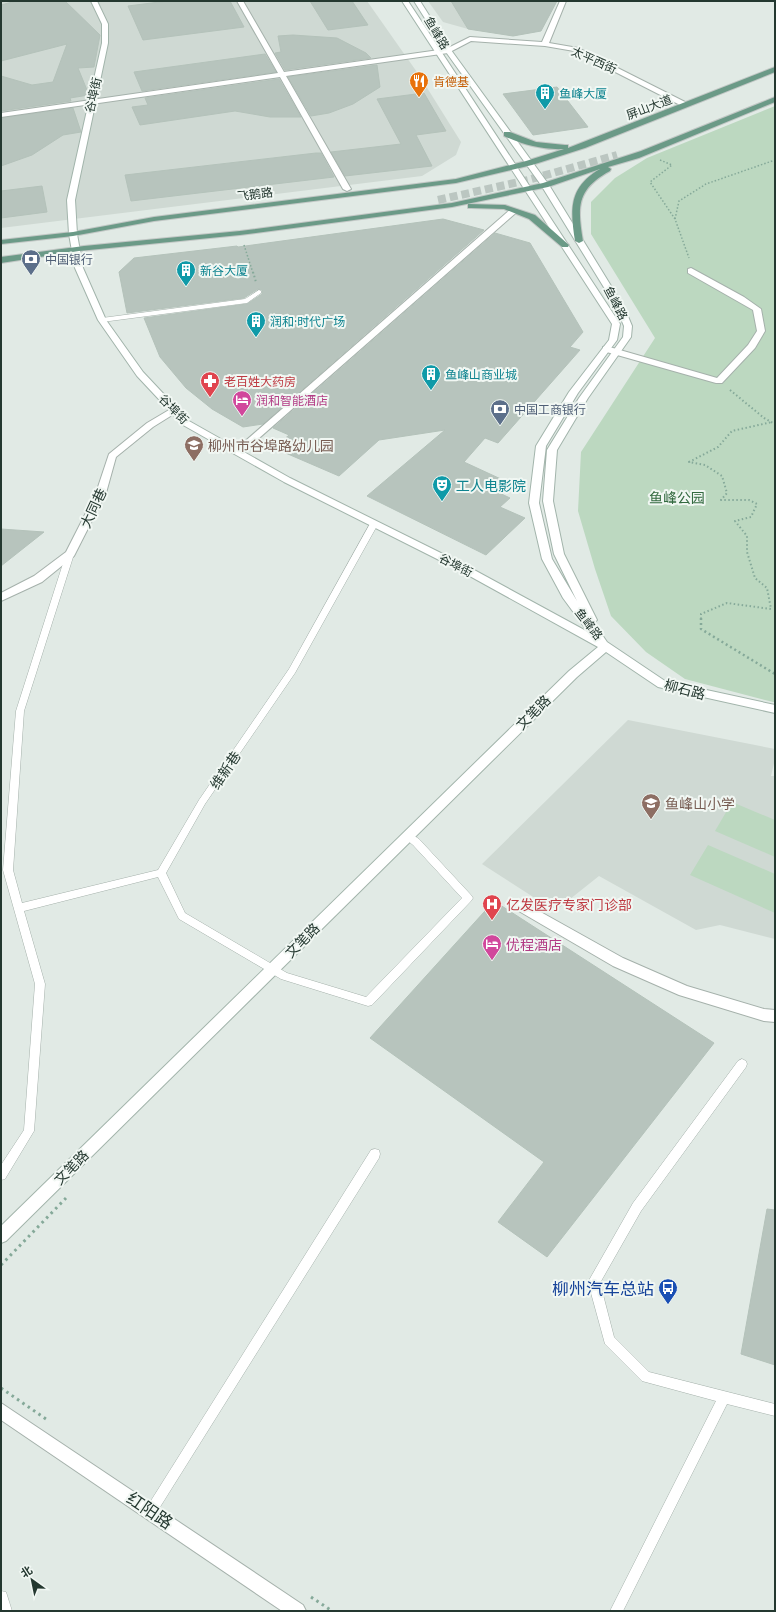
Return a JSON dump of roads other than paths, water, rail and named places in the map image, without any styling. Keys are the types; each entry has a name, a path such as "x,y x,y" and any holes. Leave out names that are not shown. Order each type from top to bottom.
{"main road":[{"name":"屏山大道","path":"529,163 582,146 775,69"},
{"path":"579,241 575,218 575,204 582,186 604,170 775,98"},
{"path":"617,155 725,110"},
{"path":"507,134 520,141 550,148 582,146"},
{"path":"76,249 240,233 452,205 545,185 643,153"},
{"name":"飞鹅路","path":"1,242 72,234 154,219 456,181 529,163"},
{"path":"1,260 438,200"},
{"path":"452,205 505,207 532,217 565,245"}],"street":[{"name":"谷埠街","path":"94,1 105,24 105,43 71,200 72,234 79,268 102,320 140,374 186,423 287,480 461,567 606,646"},
{"path":"240,1 347,189"},
{"name":"鱼峰路","path":"405,1 512,167 616,324 613,340 574,392 541,446 534,503 547,559 567,595 606,646"},
{"name":"鱼峰路","path":"417,1 448,51 545,185 620,307 628,326 627,337 584,398 552,450 548,501 559,554 606,646"},
{"path":"545,44 564,1"},
{"name":"太平西街","path":"1,115 438,53 448,51 470,39 545,44 576,49 687,105"},
{"path":"238,452 514,211"},
{"path":"606,349 719,381 752,346 762,331 757,309 745,299 705,280 691,271"},
{"name":"大同巷","path":"1,597 38,580 70,554 101,493 112,456 150,424 174,410"},
{"name":"柳石路","path":"606,646 662,684 775,710"},
{"name":"文笔路","path":"1,1236 573,674 606,646"},
{"path":"521,906 618,962 684,991 764,1015 775,1016"},
{"name":"红阳路","path":"1,1410 297,1611"}],"lane":[{"path":"102,320 247,301 259,292"},
{"name":"维新巷","path":"161,873 202,802 292,671 374,524"},
{"path":"1,1175 28,1131 40,984 8,870 20,711 70,554"},
{"path":"19,908 161,873 182,916 284,976 368,1002 468,898 416,842 407,836"},
{"path":"742,1064 637,1207 594,1282 609,1340 646,1377 775,1410"},
{"path":"151,1511 375,1154"},
{"path":"616,1611 724,1398"},
{"path":"1,1597 6,1611"}],"tunnel":[{"path":"438,200 528,180 617,155"}],"place":[{"name":"肯德基","path":"419,98"},
{"name":"鱼峰大厦","path":"545,110"},
{"name":"中国银行","path":"31,276"},
{"name":"新谷大厦","path":"186,287"},
{"name":"润和·时代广场","path":"256,338"},
{"name":"鱼峰山商业城","path":"431,391"},
{"name":"老百姓大药房","path":"210,398"},
{"name":"润和智能酒店","path":"242,417"},
{"name":"中国工商银行","path":"500,426"},
{"name":"柳州市谷埠路幼儿园","path":"194,462"},
{"name":"工人电影院","path":"442,502"},
{"name":"鱼峰山小学","path":"651,820"},
{"name":"亿发医疗专家门诊部","path":"492,921"},
{"name":"优程酒店","path":"492,961"},
{"name":"柳州汽车总站","path":"668,1305"}],"park label":[{"name":"鱼峰公园","path":"677,497"}]}
